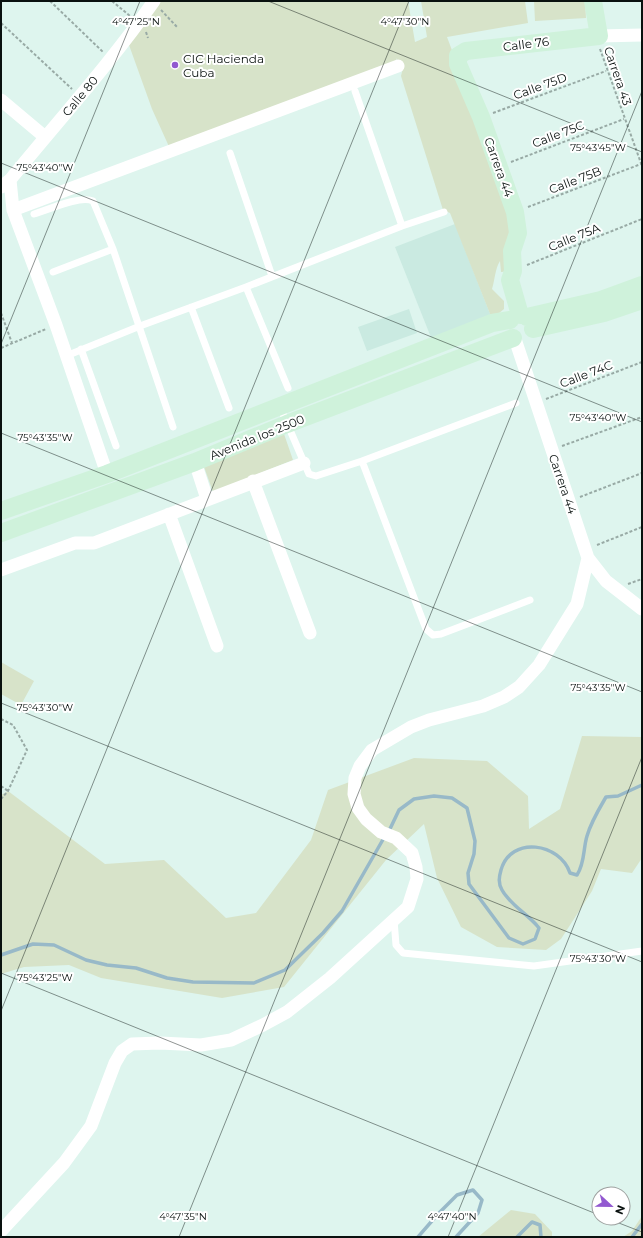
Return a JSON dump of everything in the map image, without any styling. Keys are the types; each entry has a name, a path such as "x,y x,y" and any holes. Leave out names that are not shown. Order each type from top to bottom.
{"main road":[{"path":"593,1 598,36"},
{"name":"Calle 76","path":"458,56 466,51 598,36"},
{"name":"Carrera 44","path":"458,56 458,64 481,117 515,212 518,232 512,251 513,271 510,280 519,322"},
{"name":"Avenida los 2500","path":"1,533 195,462 287,424 519,322 601,300 642,285"},
{"name":"Avenida los 2500","path":"1,511 108,474 492,323 519,322 604,313 642,300"}],"street":[{"name":"Calle 80","path":"5,184 111,60 154,2"},
{"name":"Calle 76","path":"598,36 642,35"},
{"path":"13,210 398,66"},
{"path":"1,100 45,137"},
{"path":"5,184 108,474"},
{"name":"Carrera 44","path":"519,322 536,403 587,554 606,581 642,609"},
{"path":"195,462 207,500"},
{"path":"1,570 75,542 94,542 304,463"},
{"path":"253,481 310,633"},
{"path":"169,514 217,646"},
{"path":"1,1231 64,1163 92,1126 115,1063 122,1051 132,1044 160,1043 201,1045 231,1040 263,1026 293,1007 330,978 408,907 416,879 416,867 412,854 396,838 381,832 366,819 358,808 354,794 356,778 360,766 372,750 411,727 429,720 483,706 504,697 519,687 539,665 577,604 587,554"}],"lane":[{"path":"355,91 402,226"},
{"path":"230,153 272,276"},
{"path":"34,214 69,202 88,198 93,201 114,249 173,427"},
{"path":"66,356 140,326 246,287 402,226 444,212"},
{"path":"53,272 114,249"},
{"path":"246,287 288,388"},
{"path":"191,307 229,408"},
{"path":"81,349 116,446"},
{"path":"280,407 309,474 316,476 362,461 516,403"},
{"path":"362,461 426,628 433,635 441,634 530,600"},
{"path":"394,920 396,945 403,953 534,966 642,951"}],"path":[{"path":"50,1 111,60"},
{"path":"112,1 138,24"},
{"path":"154,2 178,28"},
{"path":"1,24 80,97"},
{"name":"Carrera 43","path":"598,36 606,71 642,165"},
{"name":"Calle 75D","path":"481,117 606,71"},
{"name":"Calle 75C","path":"499,166 624,118"},
{"name":"Calle 75B","path":"515,212 642,165"},
{"name":"Calle 75A","path":"513,271 642,219"},
{"path":"1,314 12,343"},
{"path":"1,348 56,325"},
{"name":"Calle 74C","path":"536,403 642,362"},
{"path":"551,450 642,417"},
{"path":"569,502 642,473"},
{"path":"587,554 642,527"},
{"path":"1,719 13,725 27,750 8,791 1,800"},
{"path":"1,786 8,791"}],"shaded area":[{"path":"154,1 408,1 415,42 427,37 421,1 525,1 528,23 447,37 480,125 511,222 513,271 501,272 500,261 492,289 504,301 504,309 492,319 450,213 443,210 401,76 403,68 396,58 398,66 171,151 152,109 129,45"},
{"path":"534,1 585,1 586,18 535,21"},
{"path":"455,224 492,319 434,345 395,247"},
{"path":"409,309 417,333 367,351 358,327"},
{"path":"284,434 293,460 213,492 203,464"},
{"path":"1,662 34,681 21,705 1,694"},
{"path":"582,736 642,737 642,858 632,873 601,869 592,891 561,939 546,950 497,947 461,927 437,878 424,824 386,860 284,987 222,998 101,978 69,965 24,967 1,974 1,795 8,791 105,864 164,860 226,918 256,913 311,840 328,790 414,758 487,761 528,796 529,829 560,809"},
{"path":"511,1210 535,1214 552,1232 552,1237 478,1237"},
{"path":"642,1216 642,1237 623,1237 632,1231"}],"waterway":[{"path":"389,831 399,810 414,799 434,796 452,798 467,808 475,841 474,854 468,873 469,884 509,938 523,944 535,939 539,928 510,901 501,887 499,882 500,875 506,859 515,851 536,847 556,855 565,863 570,873 577,875 584,856 589,831 595,816 606,797 618,796 642,785"},
{"path":"1,955 33,944 54,945 86,960 107,965 136,968 167,978 193,982 254,983 285,970 323,933 342,911 385,836"},
{"path":"418,1237 457,1195 473,1190 482,1200 478,1213 456,1237"},
{"path":"517,1237 532,1222 540,1225 541,1237"},
{"path":"632,1237 642,1224"}],"place":[{"name":"CIC Hacienda Cuba","path":"175,65"}]}
